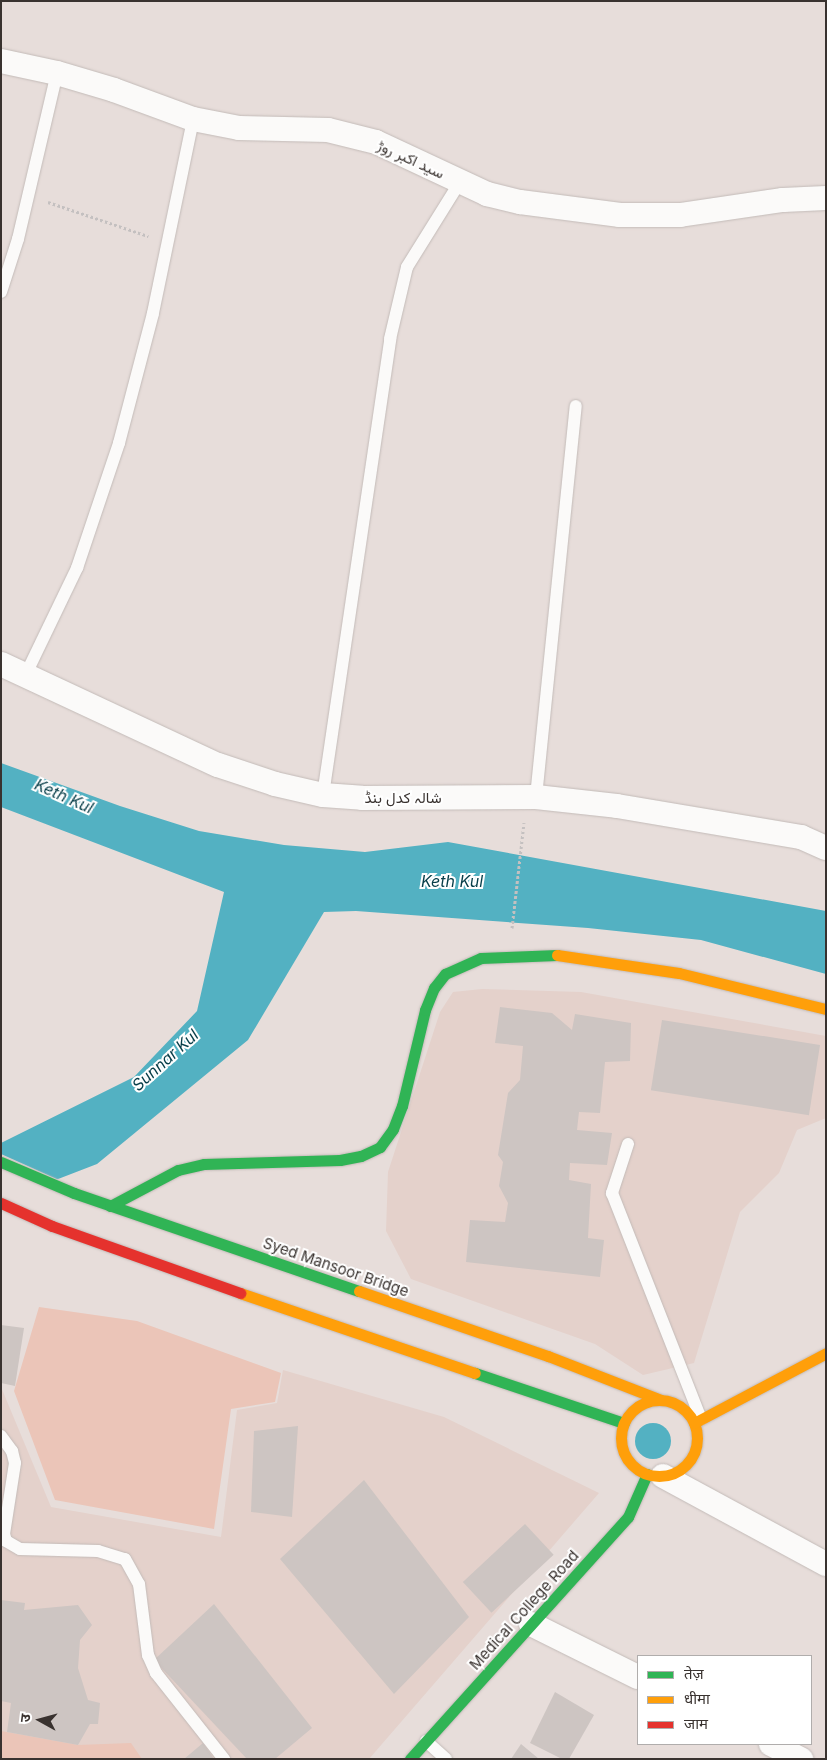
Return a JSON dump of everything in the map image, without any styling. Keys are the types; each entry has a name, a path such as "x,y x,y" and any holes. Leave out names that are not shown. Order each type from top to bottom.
{"main road":[{"path":"110,1206 178,1170 204,1164 340,1160 361,1156 380,1147 393,1129 402,1106 425,1010 434,988 445,974 481,958 544,954 599,959 679,973 826,1009"},
{"name":"Syed Mansoor Bridge","path":"1,1162 110,1206 548,1356 661,1400"},
{"path":"1,1204 52,1226 624,1422"},
{"path":"697,1421 826,1353"},
{"path":"661,1400 676,1404 697,1421 697,1435 689,1460 678,1471 655,1475 633,1466 624,1453 621,1438 624,1422 632,1410 646,1402 661,1400"},
{"name":"Medical College Road","path":"410,1759 628,1517 655,1475"}],"street":[{"name":"سید اکبر روڑ","path":"1,61 57,73 114,90 193,119 239,128 328,130 376,142 487,194 520,202 620,215 680,215 783,200 826,198"},
{"name":"شالہ کدل بنڈ","path":"1,664 218,765 275,784 323,795 408,799 536,797 617,806 756,828 801,837 826,848"},
{"path":"655,1475 826,1564"},
{"path":"531,1624 637,1677"},
{"path":"773,1745 802,1759"}],"lane":[{"path":"1,292 28,195 57,73"},
{"path":"26,674 77,568 119,443 153,313 193,119"},
{"path":"323,795 390,339 407,267 460,182"},
{"path":"536,797 576,406"},
{"path":"628,1144 612,1193 697,1421"},
{"path":"1,1436 12,1451 15,1463 4,1534 6,1541 20,1549 98,1551 125,1559 139,1584 148,1655 156,1672 224,1759"},
{"path":"426,1741 446,1759"}],"path":[{"path":"28,195 167,243"},
{"path":"511,935 524,823"}],"shaded area":[{"path":"482,989 581,992 826,1036 826,1118 797,1130 779,1173 740,1212 694,1363 643,1375 595,1344 411,1279 386,1231 388,1172 440,1012 453,992"},
{"path":"39,1307 137,1321 281,1373 275,1402 231,1409 214,1529 55,1500 14,1391"},
{"path":"283,1370 444,1417 599,1493 369,1759 1,1759 1,1387 51,1507 221,1537 237,1410 277,1403"},
{"path":"1,1731 78,1745 131,1743 142,1759 1,1759"}],"water":[{"name":"Keth Kul","path":"1,763 120,806 199,831 284,845 365,852 448,842 826,911 826,974 701,940 588,928 356,911 324,912 248,1040 97,1164 1,1201 1,1143 134,1077 197,1011 224,892 1,807"},
{"path":"653,1423 666,1428 671,1441 666,1454 653,1459 640,1454 635,1441 640,1428"}],"pier":[{"path":"1,1154 61,1181 1,1203"}],"building":[{"path":"500,1007 552,1013 572,1030 575,1014 631,1023 630,1061 605,1062 600,1113 579,1112 577,1130 612,1133 607,1165 570,1163 569,1180 591,1184 588,1238 604,1240 600,1277 466,1262 470,1220 505,1222 508,1203 499,1186 503,1162 498,1155 508,1093 520,1080 523,1046 495,1043"},
{"path":"662,1020 820,1045 809,1115 651,1090"},
{"path":"1,1325 24,1328 15,1386 1,1383"},
{"path":"298,1426 292,1517 251,1512 254,1431"},
{"path":"364,1480 469,1617 394,1694 280,1559"},
{"path":"525,1524 554,1555 491,1613 463,1582"},
{"path":"1,1600 25,1603 24,1610 78,1605 92,1625 80,1640 78,1668 88,1700 100,1703 98,1724 90,1724 78,1745 7,1732 11,1703 1,1701"},
{"path":"214,1604 312,1728 275,1759 247,1759 154,1660"},
{"path":"555,1692 594,1715 569,1759 562,1759 530,1743"},
{"path":"203,1743 214,1759 184,1759"},
{"path":"521,1744 539,1759 511,1759"}],"traffic: fast":[{"path":"110,1206 178,1170 204,1164 340,1160 361,1156 380,1147 393,1129 402,1106 425,1010 434,988 445,974 481,958 557,955"},
{"path":"1,1162 74,1193 359,1291"},
{"path":"475,1373 624,1423"},
{"path":"410,1759 628,1517 647,1474"}],"traffic: slow":[{"path":"557,955 679,973 826,1009"},
{"path":"359,1291 548,1356 661,1400"},
{"path":"240,1293 475,1373"},
{"path":"694,1423 826,1353"},
{"path":"659,1400 673,1403 686,1411 694,1424 697,1438 694,1452 686,1465 673,1473 659,1476 645,1473 632,1465 624,1452 621,1438 624,1424 632,1411 645,1403 659,1400"}],"traffic: jam":[{"path":"1,1203 52,1226 240,1293"}],"water label":[{"name":"Sunnar Kul","path":"165,1060"}]}
